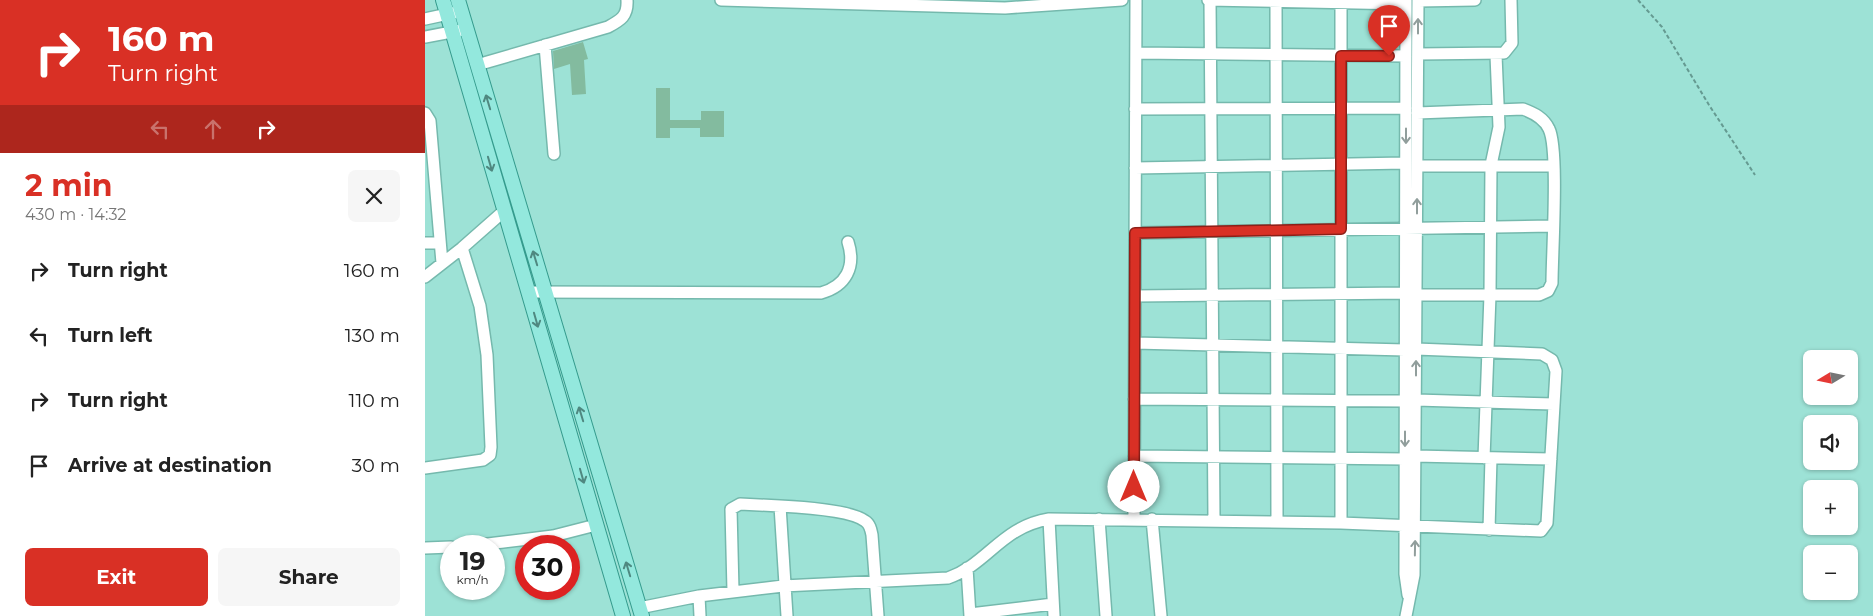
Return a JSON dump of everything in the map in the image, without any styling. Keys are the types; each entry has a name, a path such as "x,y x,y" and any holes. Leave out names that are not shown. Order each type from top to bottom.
{"main road":[{"path":"443,0 623,616"},
{"path":"460,6 640,612"}],"street":[{"path":"477,66 608,27 619,21 627,11 627,0"},
{"path":"721,0 1005,4 1121,0"},
{"path":"1134,519 1136,0"},
{"path":"1214,520 1209,0 1406,2 1406,108 1411,164 1410,525 1405,574 1409,596 1406,616"},
{"path":"1411,164 1417,113 1418,0 1475,0"},
{"path":"1418,54 1496,55 1504,53 1511,47 1511,0"},
{"path":"1277,1 1277,521"},
{"path":"1341,1 1341,522"},
{"path":"425,19 447,14 460,6"},
{"path":"425,37 467,29"},
{"path":"545,45 554,154"},
{"path":"1136,53 1406,56"},
{"path":"1489,530 1485,402 1490,295 1491,165 1499,127 1496,55"},
{"path":"1135,110 1406,108"},
{"path":"1135,296 1277,294 1539,295 1548,291 1552,283 1553,139 1542,120 1523,109 1417,113"},
{"path":"425,113 429,121 430,181 442,263"},
{"path":"1135,168 1341,164 1553,166"},
{"path":"425,277 504,211"},
{"path":"1135,233 1552,226"},
{"path":"425,243 439,242"},
{"path":"528,292 821,293 841,284 847,275 851,264 848,242"},
{"path":"425,468 483,460 490,455 487,355 480,306 462,248"},
{"path":"640,612 699,596 733,591 783,586 948,578 967,568 1015,530 1035,521 1049,519 1341,522 1534,533 1544,529 1547,523 1557,371 1548,356 1487,352 1135,343"},
{"path":"1134,399 1410,400 1554,404"},
{"path":"1134,456 1551,459"},
{"path":"733,591 731,509 740,504 816,509 865,520 872,535 878,616"},
{"path":"780,506 783,586 787,616"},
{"path":"1049,519 1054,616"},
{"path":"1099,519 1106,616"},
{"path":"1152,519 1161,616"},
{"path":"505,542 527,540 596,525"},
{"path":"425,548 440,547"},
{"path":"967,568 970,615 1053,604"},
{"path":"699,596 700,616"}],"path":[{"path":"1638,0 1662,26 1698,89 1755,175"}],"building":[{"path":"583,42 588,59 584,60 586,94 572,95 570,64 554,69 553,51"},
{"path":"656,88 670,88 670,120 701,120 701,111 724,111 724,137 700,137 700,128 670,128 670,138 656,138"}],"route":[{"path":"1134,487 1135,233 1341,229 1341,56 1389,56"}]}
